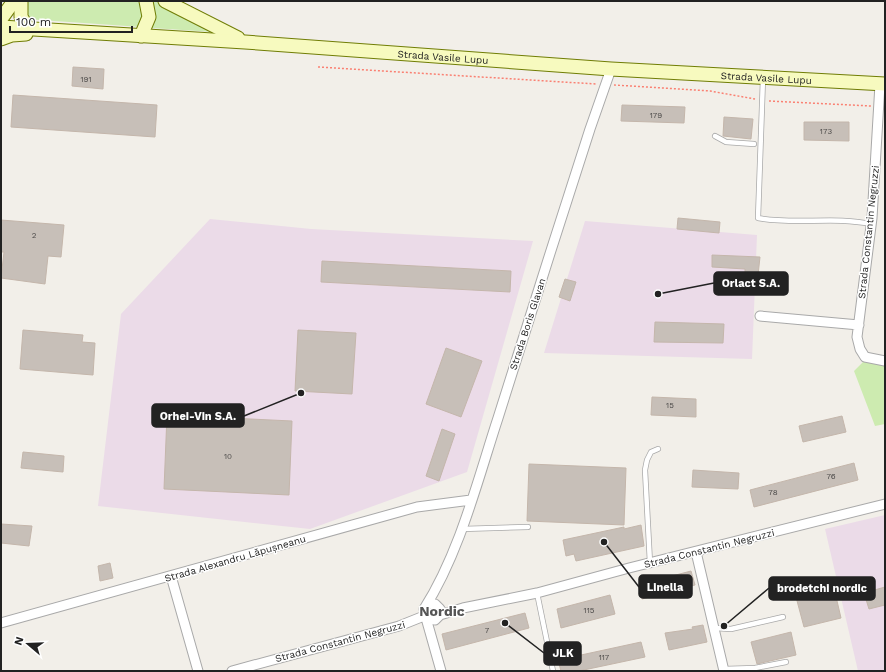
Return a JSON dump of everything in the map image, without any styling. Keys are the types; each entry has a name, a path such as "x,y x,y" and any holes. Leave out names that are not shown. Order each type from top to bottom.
{"main road":[{"path":"1,19 14,1"},
{"path":"21,1 21,17 28,28"},
{"path":"141,36 149,17 146,1"},
{"path":"165,1 245,42"},
{"name":"Strada Vasile Lupu","path":"1,27 245,42 611,69 763,76 883,84"},
{"path":"1,39 12,35 64,31"}],"street":[{"name":"Strada Boris Glavan","path":"434,614 428,604 442,578 471,500 590,129 611,69"},
{"name":"Strada Constantin Negruzzi","path":"883,84 871,224 857,337 860,349 865,357 885,361"},
{"path":"760,316 859,325"},
{"name":"Strada Alexandru Lăpușneanu","path":"1,623 417,507 471,500"},
{"name":"Strada Constantin Negruzzi","path":"232,671 399,626 434,614 537,593 885,504"},
{"path":"696,552 724,670"},
{"path":"171,576 198,671"},
{"name":"Strada Boris Glavan","path":"441,671 433,643 434,614 442,578"}],"lane":[{"path":"763,76 758,218 783,222 841,220 871,224"},
{"path":"715,136 726,142 754,144"},
{"path":"650,563 645,470 647,460 651,452 658,449"},
{"path":"461,529 528,527"},
{"path":"537,593 553,671"},
{"path":"714,628 731,629 783,617"},
{"path":"724,670 755,668 786,662"}],"shaded area":[{"path":"210,219 311,229 533,241 467,472 310,529 98,506 121,314"},
{"path":"585,221 757,235 752,359 544,353"},
{"path":"885,515 885,671 858,671 825,529"}],"green space":[{"path":"24,1 142,1 145,12 141,27 26,19"},
{"path":"151,1 157,1 213,32 152,28 153,15"},
{"path":"863,362 885,364 885,424 875,426 854,371"}],"building":[{"path":"73,67 104,69 103,89 72,86"},
{"path":"13,95 157,105 155,137 11,127"},
{"path":"622,105 685,107 684,123 621,121"},
{"path":"724,117 753,119 751,139 723,136"},
{"path":"804,122 849,122 849,141 804,140"},
{"path":"678,218 720,222 719,233 677,229"},
{"path":"1,220 64,225 61,257 48,256 45,284 1,278 4,252 1,252"},
{"path":"712,255 760,257 758,275 745,274 745,269 712,267"},
{"path":"322,261 511,271 510,292 321,282"},
{"path":"565,279 576,282 570,301 559,297"},
{"path":"655,322 724,324 723,343 654,342"},
{"path":"23,330 83,335 82,342 95,343 93,375 20,369"},
{"path":"298,330 356,333 352,394 295,391"},
{"path":"446,348 482,361 461,417 426,404"},
{"path":"652,397 696,399 696,417 651,415"},
{"path":"167,415 292,421 289,495 164,489"},
{"path":"842,416 846,432 803,442 799,426"},
{"path":"442,429 455,434 439,481 426,476"},
{"path":"23,452 64,456 63,472 21,468"},
{"path":"854,463 858,480 754,507 750,490"},
{"path":"529,464 626,468 624,525 527,521"},
{"path":"693,470 739,473 738,489 692,487"},
{"path":"1,524 32,526 29,546 1,543"},
{"path":"641,525 644,546 576,561 574,554 566,556 563,540 624,527 624,529"},
{"path":"110,563 113,578 100,581 98,566"},
{"path":"691,571 695,585 642,599 638,585"},
{"path":"885,587 885,605 869,609 864,593"},
{"path":"834,588 841,618 804,627 796,597"},
{"path":"610,595 615,614 561,628 557,609"},
{"path":"525,613 529,628 446,650 442,634"},
{"path":"703,625 707,642 669,650 665,633 693,629 692,627"},
{"path":"791,632 796,655 757,664 751,642"},
{"path":"641,642 645,657 579,671 561,671 558,660"}],"place":[{"name":"Orlact S.A.","path":"658,294"},
{"name":"Orhei-Vin S.A.","path":"301,393"},
{"name":"Linella","path":"604,542"},
{"name":"JLK","path":"505,623"},
{"name":"brodetchi nordic","path":"724,626"}],"district":[{"name":"Nordic","path":"442,611"}]}
